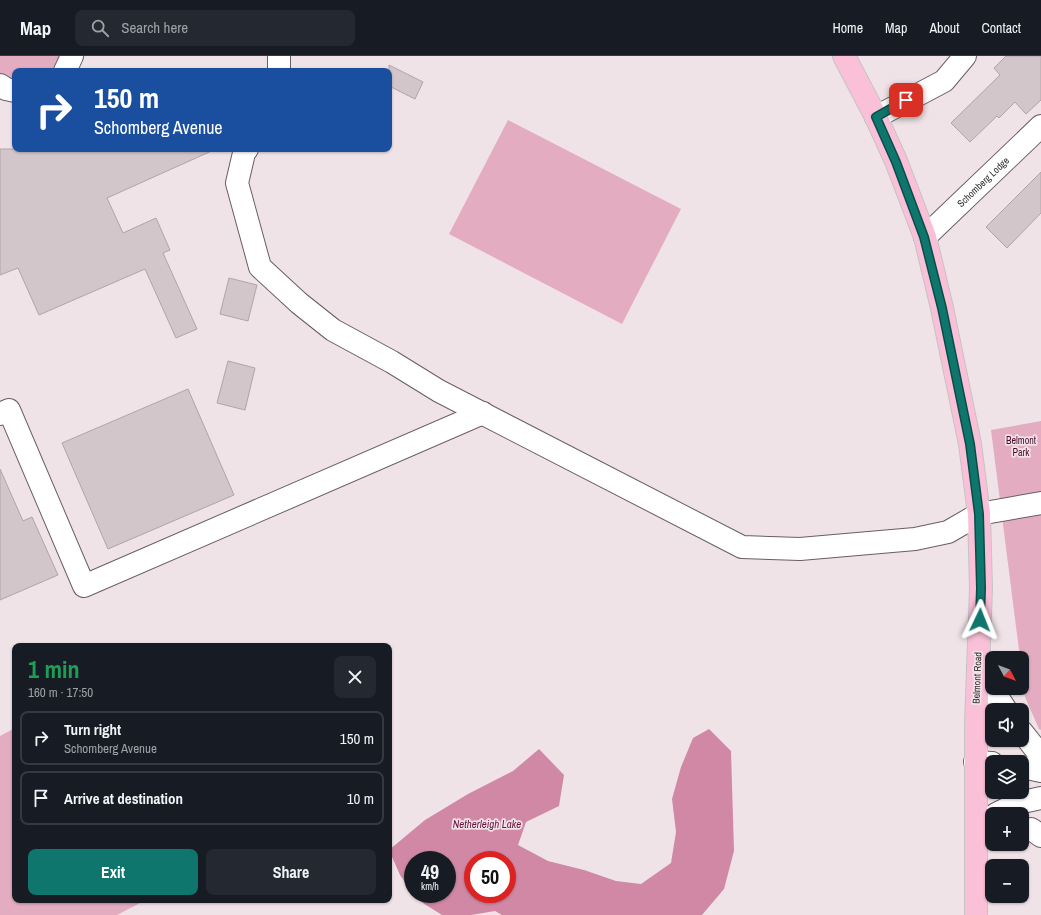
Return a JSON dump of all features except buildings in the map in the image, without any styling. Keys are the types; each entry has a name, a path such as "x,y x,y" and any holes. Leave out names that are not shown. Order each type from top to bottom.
{"main road":[{"name":"Belmont Road","path":"844,56 876,117 896,162 924,237 942,308 970,444 979,514 981,588 978,668 984,762 984,821 976,915"}],"street":[{"path":"66,68 72,56"},
{"path":"279,56 279,68"},
{"path":"876,117 944,81 965,56"},
{"path":"0,85 6,89 12,90"},
{"name":"Schomberg Lodge","path":"924,237 1041,126"},
{"path":"245,152 237,183 260,267 299,303 333,330 392,362 440,391 742,547 800,549 915,539 948,532 979,514 1041,503"},
{"path":"0,414 9,410 84,586 483,413"},
{"path":"978,668 1001,703"},
{"path":"1029,741 1041,756"},
{"path":"1029,768 1041,771"},
{"path":"1010,807 1018,803 1041,798"}],"green space":[{"path":"0,56 60,56 54,68 12,68 12,80 6,79 0,74"},
{"path":"508,120 681,209 622,324 449,234"},
{"name":"Belmont Park","path":"1041,421 1041,730 1039,729 1029,703 1025,697 1025,695 1029,695 1029,651 1019,651 991,430"},
{"path":"12,730 12,903 140,903 117,915 0,915 0,736"}],"water":[{"name":"Netherleigh Lake","path":"709,729 731,751 734,851 724,889 702,915 502,915 495,911 471,915 442,915 423,903 456,903 456,851 404,851 404,881 400,875 392,857 392,848 425,820 468,794 513,771 539,749 564,775 559,806 526,822 518,845 548,861 584,870 616,881 641,884 671,863 676,832 672,799 681,767 693,738"}],"route":[{"path":"906,100 876,117 896,162 924,237 942,308 970,444 979,514 981,588 980,620"}]}
